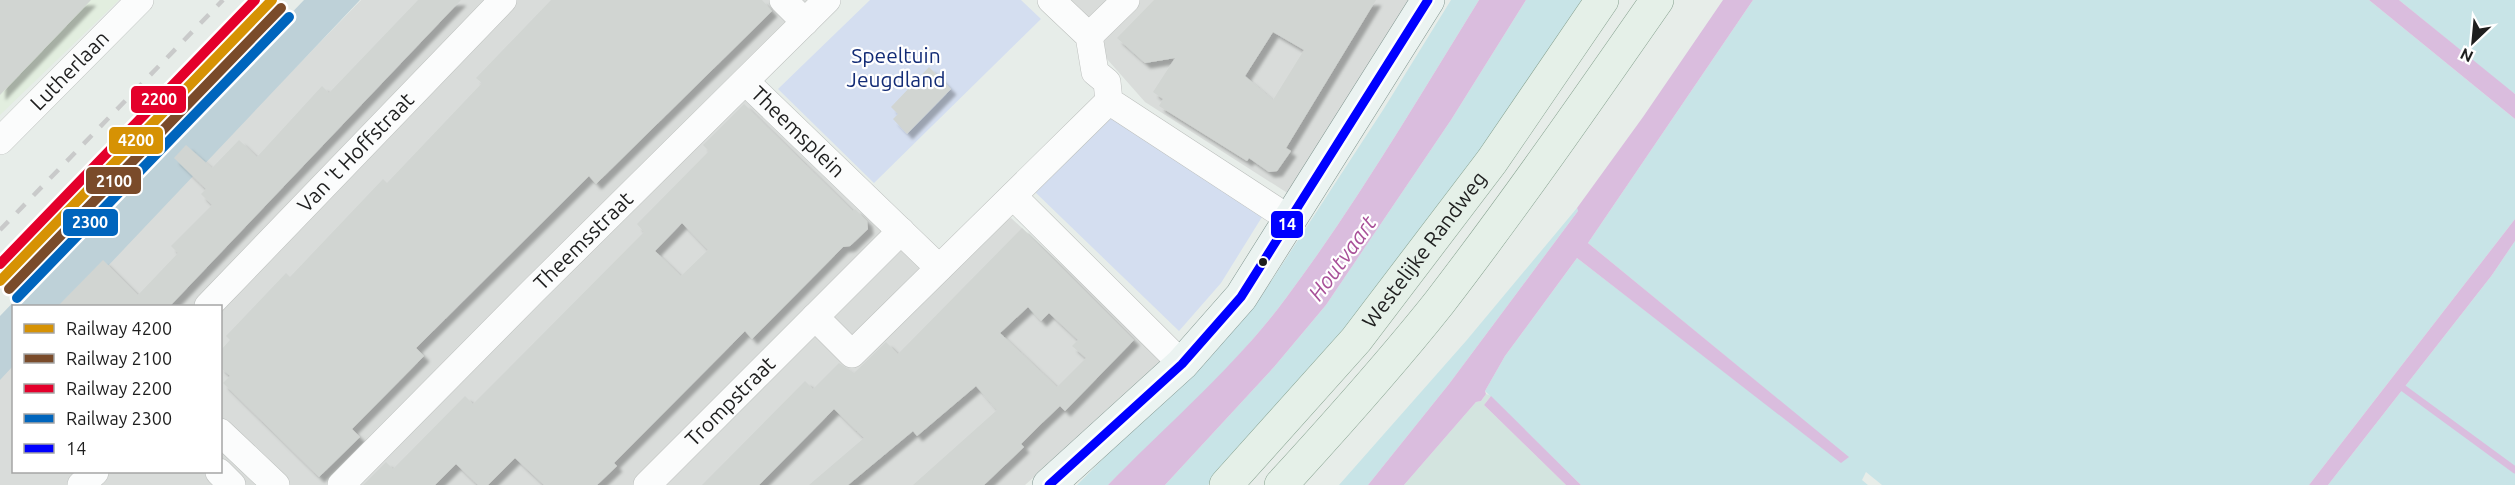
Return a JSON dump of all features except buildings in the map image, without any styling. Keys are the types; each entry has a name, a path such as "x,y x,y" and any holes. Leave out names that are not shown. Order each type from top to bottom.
{"main road":[{"name":"Westelijke Randweg","path":"1226,485 1356,340 1492,161 1602,0"},
{"name":"Westelijke Randweg","path":"1281,485 1342,419 1437,304 1538,170 1657,0"}],"street":[{"name":"Lutherlaan","path":"0,141 140,0"},
{"name":"Van 't Hoffstraat","path":"209,305 502,0"},
{"path":"783,0 805,22"},
{"name":"Theemsstraat","path":"341,485 827,0"},
{"path":"1051,0 1089,36 1095,72 1107,82 1109,101"},
{"path":"1089,36 1126,0"},
{"path":"1049,485 1182,364 1240,297 1291,220 1428,0"},
{"name":"Theemsplein","path":"746,82 901,231"},
{"path":"1109,101 1291,220"},
{"path":"815,317 852,354 1109,101"},
{"path":"1013,196 1182,364"},
{"path":"901,231 939,267"},
{"name":"Trompstraat","path":"647,485 901,231"},
{"path":"222,434 276,485"},
{"path":"81,485 93,473"},
{"path":"221,473 232,485"}],"shaded area":[{"path":"0,0 119,0 0,115"},
{"path":"304,0 360,0 71,305 12,305 12,367 0,380 0,316"},
{"path":"361,0 840,0 756,85 945,260 1011,218 1166,360 1025,485 0,485 0,374 12,361 12,473 222,473 222,305 66,305"},
{"path":"1041,0 1414,0 1289,194 1145,102 1084,33"},
{"path":"1451,0 1479,0 1362,188 1286,298 1223,372 1108,485 1077,485 1255,306 1383,110"},
{"path":"1526,0 1588,0 1510,120 1309,382 1208,485 1165,485 1274,367 1326,305 1451,120"},
{"path":"1753,0 2369,0 2515,119 2515,219 2309,485 1882,485 1866,472 1862,480 1868,485 1581,485 1485,391 1505,356 1577,258 1841,462 1848,457 1588,243"},
{"path":"2399,0 2515,0 2515,94 2504,86"},
{"path":"1577,208 1578,211 1449,384 1368,485 1339,485 1466,341"},
{"path":"2515,241 2515,485 2328,485 2492,275"},
{"path":"1486,394 1491,396 1484,405 1566,485 1404,485 1476,402 1481,401"}],"green space":[{"name":"Speeltuin Jeugdland","path":"870,0 1021,0 1041,19 874,183 778,89"},
{"path":"1110,116 1262,217 1221,283 1179,331 1035,192"}],"water":[{"name":"Houtvaart","path":"1479,0 1526,0 1451,120 1326,305 1274,367 1165,485 1108,485 1245,348 1286,298 1362,188"},
{"path":"1723,0 1753,0 1588,243 1849,457 1841,463 1577,258 1505,356 1481,401 1476,402 1404,485 1368,485 1449,384 1578,211 1577,208"},
{"path":"2369,0 2399,0 2515,94 2515,119"},
{"path":"2515,219 2515,241 2492,275 2328,485 2309,485"},
{"path":"1491,396 1581,485 1566,485 1484,405"}],"waterway":[{"path":"2403,388 2515,470"}],"railway":[{"path":"0,230 223,0"}],"rail line":[{"name":"2200","path":"0,264 255,0"},
{"name":"4200","path":"0,281 272,0"},
{"name":"2100","path":"9,289 281,8"},
{"name":"2300","path":"17,298 289,17"}],"transit line":[{"name":"14","path":"1049,485 1182,364 1241,297 1428,0"}]}
